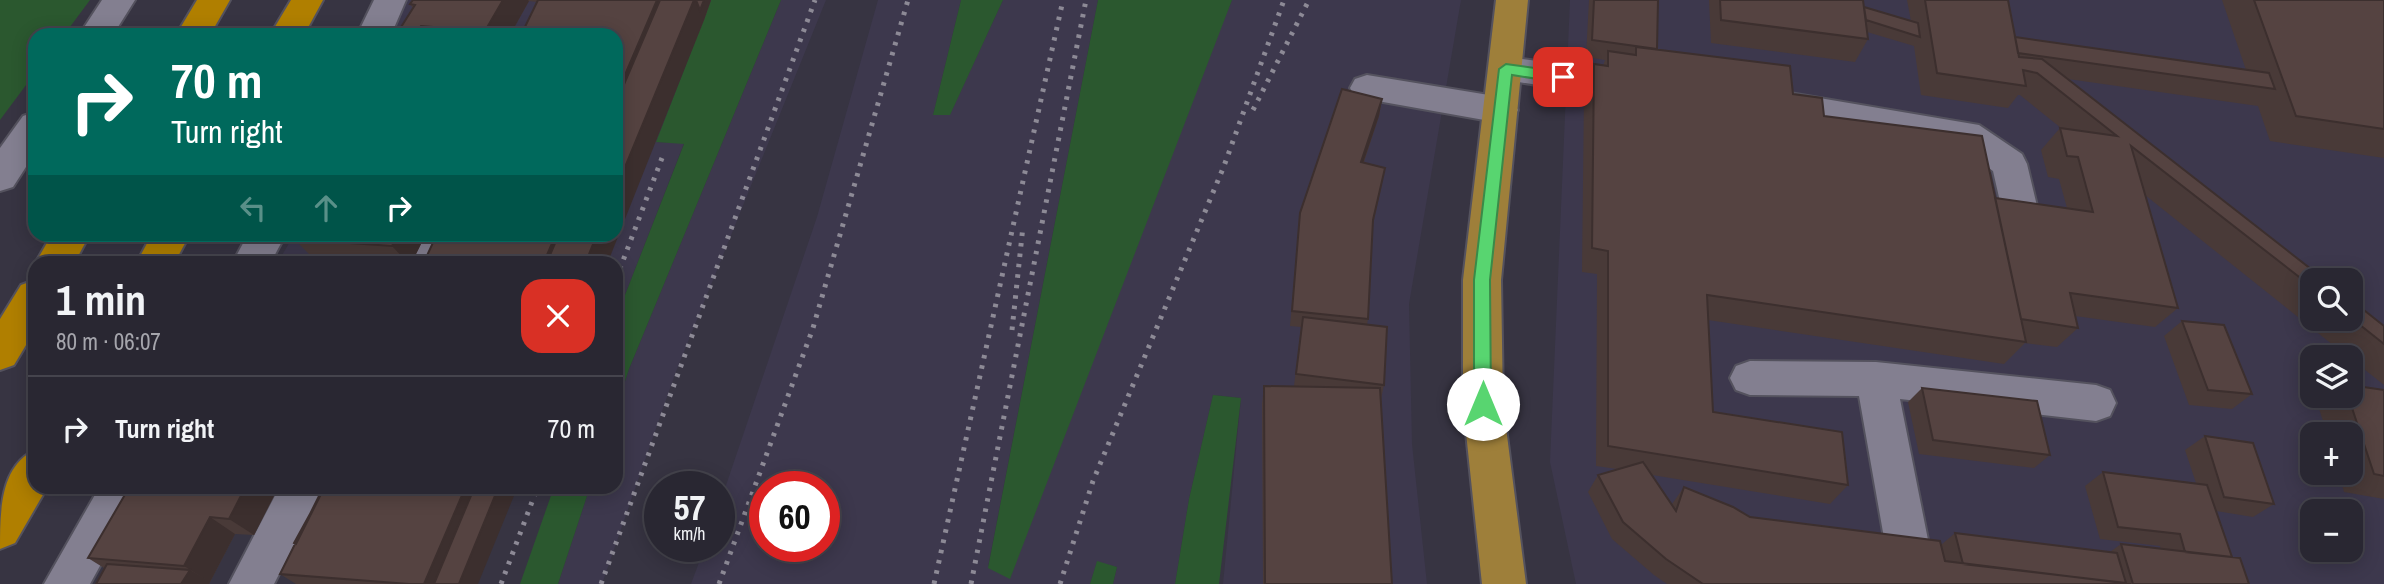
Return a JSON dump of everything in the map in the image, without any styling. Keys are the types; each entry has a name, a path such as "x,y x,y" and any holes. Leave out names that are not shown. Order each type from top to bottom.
{"highway":[{"path":"197,28 214,0"},
{"path":"291,28 307,0"},
{"path":"0,353 28,307"},
{"path":"0,529 28,481"}],"main road":[{"path":"1504,584 1483,404 1482,280 1512,0"}],"street":[{"path":"101,28 119,0"},
{"path":"377,28 390,0"},
{"path":"1506,69 1599,82"},
{"path":"1367,88 1501,110"},
{"path":"1777,104 1968,134 2010,164 2019,206"},
{"path":"0,177 28,135"},
{"path":"1750,377 1876,379 2096,403"},
{"path":"1876,379 1909,555"},
{"path":"66,584 118,494"},
{"path":"251,584 299,494"}],"shaded area":[{"path":"404,0 711,0 656,142 684,143 623,300 623,256 282,256 290,242 623,242 623,28 393,28"},
{"path":"781,0 826,0 675,374 602,584 558,584 588,494 623,494 623,387"},
{"path":"878,0 961,0 933,115 950,114 1003,0 1098,0 988,567 1232,0 1461,0 1409,304 1412,444 1427,584 1223,584 1241,398 1213,395 1189,499 1175,584 1113,584 1117,567 1097,562 1090,584 691,584 699,562 735,562 735,471 731,471 817,217"},
{"path":"1570,0 2384,0 2384,584 1576,584 1550,462"}],"green space":[{"path":"0,0 90,0 69,28 28,28 28,82 0,120"},
{"path":"711,0 781,0 623,387 623,300 684,144 656,142"},
{"path":"961,0 1003,0 950,115 933,115"},
{"path":"1098,0 1232,0 1010,579 988,568"},
{"path":"1213,395 1241,398 1219,584 1175,584 1189,499"},
{"path":"552,494 588,494 558,584 520,584"},
{"path":"1097,561 1117,567 1113,584 1090,584"}],"building":[{"path":"413,0 503,0 487,28 400,28 415,5 410,4"},
{"path":"538,0 657,0 623,80 623,28 524,28"},
{"path":"660,0 694,0 623,172 623,87"},
{"path":"696,0 704,0 700,10"},
{"path":"1594,0 1658,0 1657,49 1592,40"},
{"path":"1720,0 1863,0 1868,39 1721,20"},
{"path":"1925,0 2008,0 2019,57 2042,59 2310,268 2300,268 2300,278 2131,146 2178,308 2070,293 2078,328 2021,319 1995,198 2093,212 2078,157 2067,156 2060,128 2117,136 2037,73 2023,70 2026,86 1937,73"},
{"path":"2254,0 2384,0 2384,129 2296,116"},
{"path":"1864,7 1918,23 1920,37 1866,20"},
{"path":"2015,37 2269,73 2275,89 2018,53"},
{"path":"1636,47 1790,66 1793,94 1822,98 1824,116 1982,136 2026,342 1707,295 1713,412 1842,432 1848,485 1608,446 1608,251 1592,248 1594,64 1608,66 1608,51 1636,55"},
{"path":"1342,89 1382,99 1361,162 1385,168 1373,220 1368,319 1292,311 1300,213"},
{"path":"336,242 394,242 392,246"},
{"path":"433,242 553,242 547,256 427,256"},
{"path":"556,242 594,242 588,256 550,256"},
{"path":"2363,309 2384,326 2384,344 2363,327"},
{"path":"1303,317 1387,327 1384,385 1296,374"},
{"path":"2182,321 2224,325 2252,394 2208,390"},
{"path":"1264,386 1380,388 1392,584 1265,584"},
{"path":"2363,387 2384,390 2384,476 2374,474 2363,441 2363,422 2357,422 2352,408 2363,408"},
{"path":"1922,388 2037,401 2050,455 1933,440"},
{"path":"2205,436 2253,443 2274,504 2224,497"},
{"path":"1643,462 1676,511 1684,487 1750,517 1940,541 1945,561 2131,584 1703,584 1666,559 1623,522 1598,475"},
{"path":"2103,472 2207,485 2232,557 2185,552 2180,534 2118,527"},
{"path":"125,494 242,494 229,519 210,517 184,566 88,558"},
{"path":"320,494 463,494 424,584 280,574"},
{"path":"321,494 296,544 294,543"},
{"path":"472,494 496,494 459,584 434,584"},
{"path":"1955,533 2117,553 2126,583 1963,564"},
{"path":"2121,544 2240,558 2249,584 2133,584"},
{"path":"107,564 190,570 181,584 96,584"}],"railway":[{"path":"601,584 815,0"},
{"path":"719,584 813,328 908,0"},
{"path":"934,584 1063,0"},
{"path":"971,584 1086,0"},
{"path":"1060,584 1093,481 1224,166 1284,0"},
{"path":"1253,110 1309,0"},
{"path":"623,261 662,158"},
{"path":"1012,330 1023,226"},
{"path":"501,584 535,494"}],"route":[{"path":"1483,404 1482,280 1506,69 1563,77"}]}
